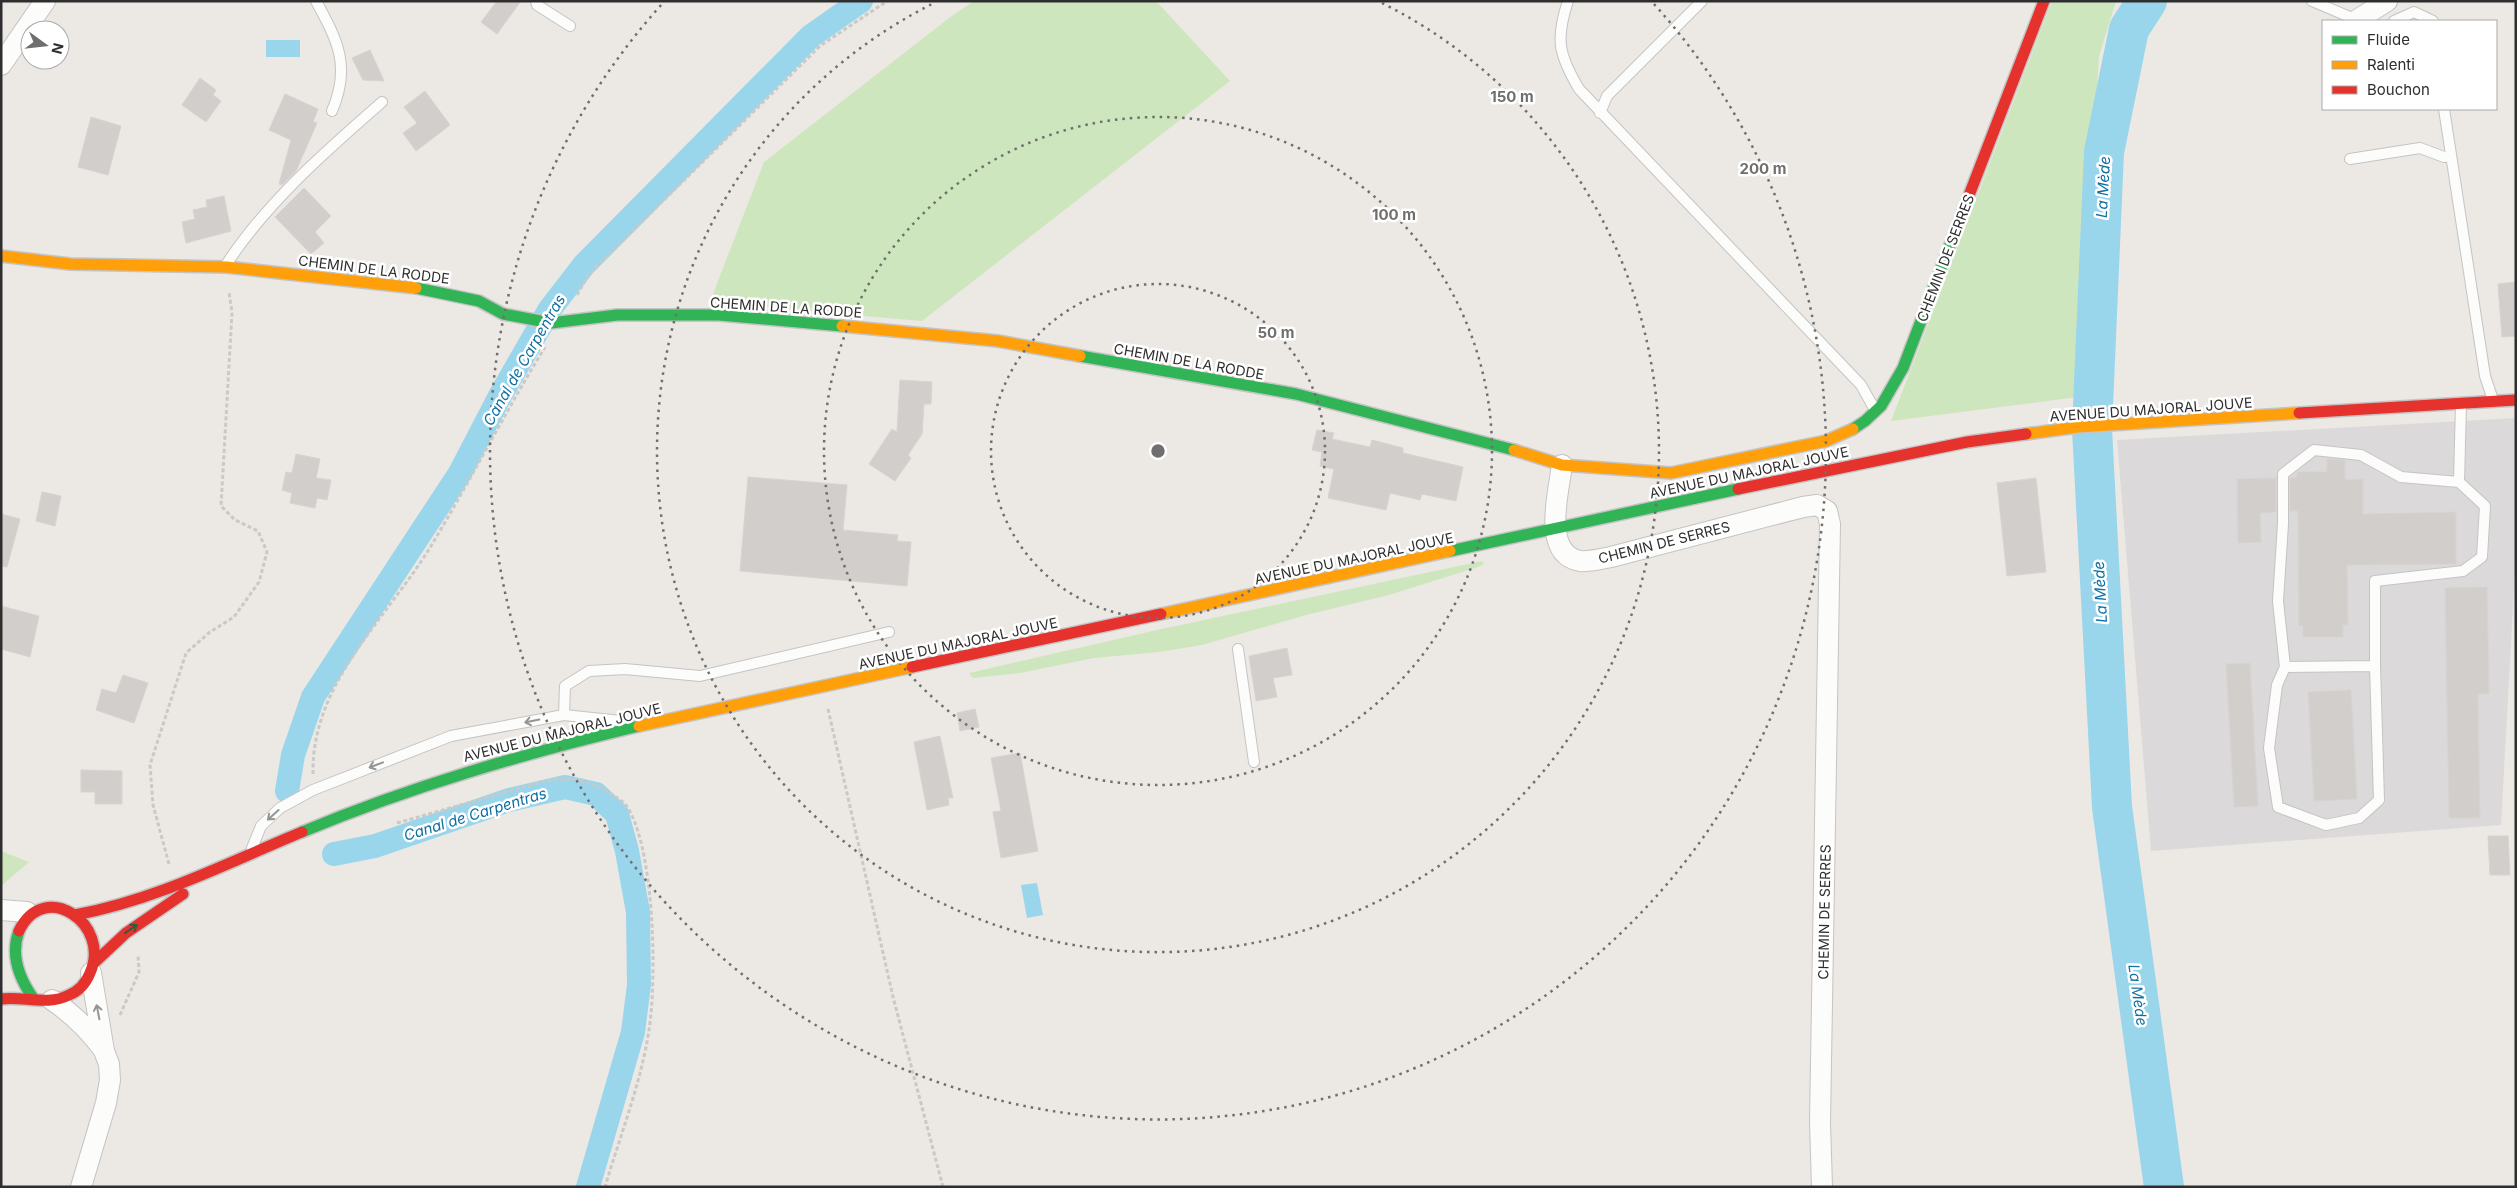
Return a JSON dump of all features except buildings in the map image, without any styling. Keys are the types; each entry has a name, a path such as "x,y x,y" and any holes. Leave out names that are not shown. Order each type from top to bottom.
{"main road":[{"name":"CHEMIN DE SERRES","path":"1562,465 1671,472 1826,441 1850,430 1876,414 1886,402 1903,368 2044,1"},
{"name":"CHEMIN DE LA RODDE","path":"1,256 70,264 226,266 429,289 479,301 503,314 555,324 617,315 720,315 998,341 1296,394 1525,453 1562,465"},
{"name":"AVENUE DU MAJORAL JOUVE","path":"1,999 68,997 82,987 93,967 109,945 127,931 223,868 249,855 397,794 522,754 650,724 1920,451 2078,427 2516,400"},
{"name":"AVENUE DU MAJORAL JOUVE","path":"27,912 43,907 60,908 75,915 119,906 223,868"},
{"path":"3,944 15,921 27,912"},
{"path":"75,915 88,927 95,944 93,967"},
{"path":"8,976 21,992 43,999"}],"street":[{"path":"1,65 45,1"},
{"path":"2356,20 2387,1"},
{"name":"CHEMIN DE SERRES","path":"1562,465 1555,530 1557,542 1564,554 1579,561 1594,560 1803,506 1817,505 1827,511 1830,524 1820,1112 1822,1187"},
{"path":"1,910 27,912"},
{"path":"81,1187 106,1103 110,1080 93,967"},
{"path":"43,999 69,1012 87,1028 104,1050"}],"lane":[{"path":"316,1 334,35 343,77 332,112"},
{"path":"536,1 537,5 570,26"},
{"path":"1568,1 1559,34 1564,64 1578,90 1861,385 1876,414"},
{"path":"1600,113 1607,96 1702,1"},
{"path":"2312,1 2356,20"},
{"path":"2396,20 2414,12 2431,20"},
{"path":"226,266 242,242 321,155 382,102"},
{"path":"2444,110 2485,376 2493,401"},
{"path":"2350,159 2420,148 2444,156 2450,156"},
{"path":"2458,482 2460,403"},
{"path":"2314,450 2362,455 2401,477 2458,482 2485,506 2482,557 2462,570 2375,581 2375,666 2379,800 2359,818 2326,825 2278,807 2269,748 2277,685 2285,667 2278,601 2283,524 2283,474 2314,450"},
{"path":"564,715 565,686 589,671 625,669 700,676 888,632"},
{"path":"1238,649 1254,762"},
{"path":"2285,667 2375,666"},
{"path":"249,855 261,826 280,808 313,790 452,736 564,715 650,724"}],"path":[{"path":"313,790 312,750 321,720 339,675 434,543 555,324 589,274 820,46 887,1"},
{"path":"173,886 164,843 153,805 150,765 186,653 210,632 234,616 259,582 267,552 258,531 235,520 221,506 232,313 226,266"},
{"path":"823,687 893,997 943,1187"},
{"path":"394,824 545,780 567,778 585,780 624,803 637,825 652,909 650,1021 630,1104 604,1187"},
{"path":"118,1018 139,972 138,953 127,931"}],"shaded area":[{"path":"2516,418 2516,552 2501,825 2151,851 2117,440"}],"green space":[{"path":"974,1 1156,1 1230,81 922,321 772,308 713,294 764,162 949,18"},
{"path":"2052,1 2116,1 2099,56 2078,397 1891,421"},
{"path":"1482,561 1484,563 1481,566 1389,595 1306,615 1202,645 1159,652 1094,658 1020,673 973,678 969,673 1157,630"},
{"path":"1,851 29,862 1,886"}],"water":[{"path":"266,40 300,40 300,57 266,57"},
{"path":"1037,883 1043,915 1027,918 1021,885"}],"waterway":[{"name":"Canal de Carpentras","path":"287,791 293,755 313,697 460,473 500,396 550,309 584,265 811,36 861,1"},
{"name":"La Mède","path":"2147,1 2129,29 2104,152 2092,429 2112,807 2164,1187"},
{"name":"Canal de Carpentras","path":"334,854 375,846 509,800 565,787 596,794 617,814 627,851 638,912 639,985 633,1032 588,1187"}],"traffic: fast":[{"path":"1853,429 1881,406 1903,368 1968,198"},
{"path":"416,288 479,301 503,314 551,323 617,315 719,315 842,326"},
{"path":"1080,356 1296,394 1514,450"},
{"path":"1450,551 1738,489"},
{"path":"302,832 343,815 468,772 639,726"},
{"path":"19,931 15,949 17,966 33,998"}],"traffic: slow":[{"path":"1,256 70,264 226,267 416,288"},
{"path":"842,326 998,341 1080,356"},
{"path":"2026,434 2078,427 2299,413"},
{"path":"1514,450 1562,465 1671,473 1826,441 1853,429"},
{"path":"1161,614 1450,551"},
{"path":"639,726 912,667"}],"traffic: jam":[{"path":"1968,198 2044,1"},
{"path":"2299,413 2516,400"},
{"path":"1738,489 1967,442 2026,434"},
{"path":"912,667 1161,614"},
{"path":"75,915 134,900 191,880 302,832"},
{"path":"95,962 126,933 183,894"},
{"path":"1,999 53,1000 61,998 79,989 90,973 94,955 92,938 84,924 72,914 58,908 44,908 30,916 19,931"}]}
